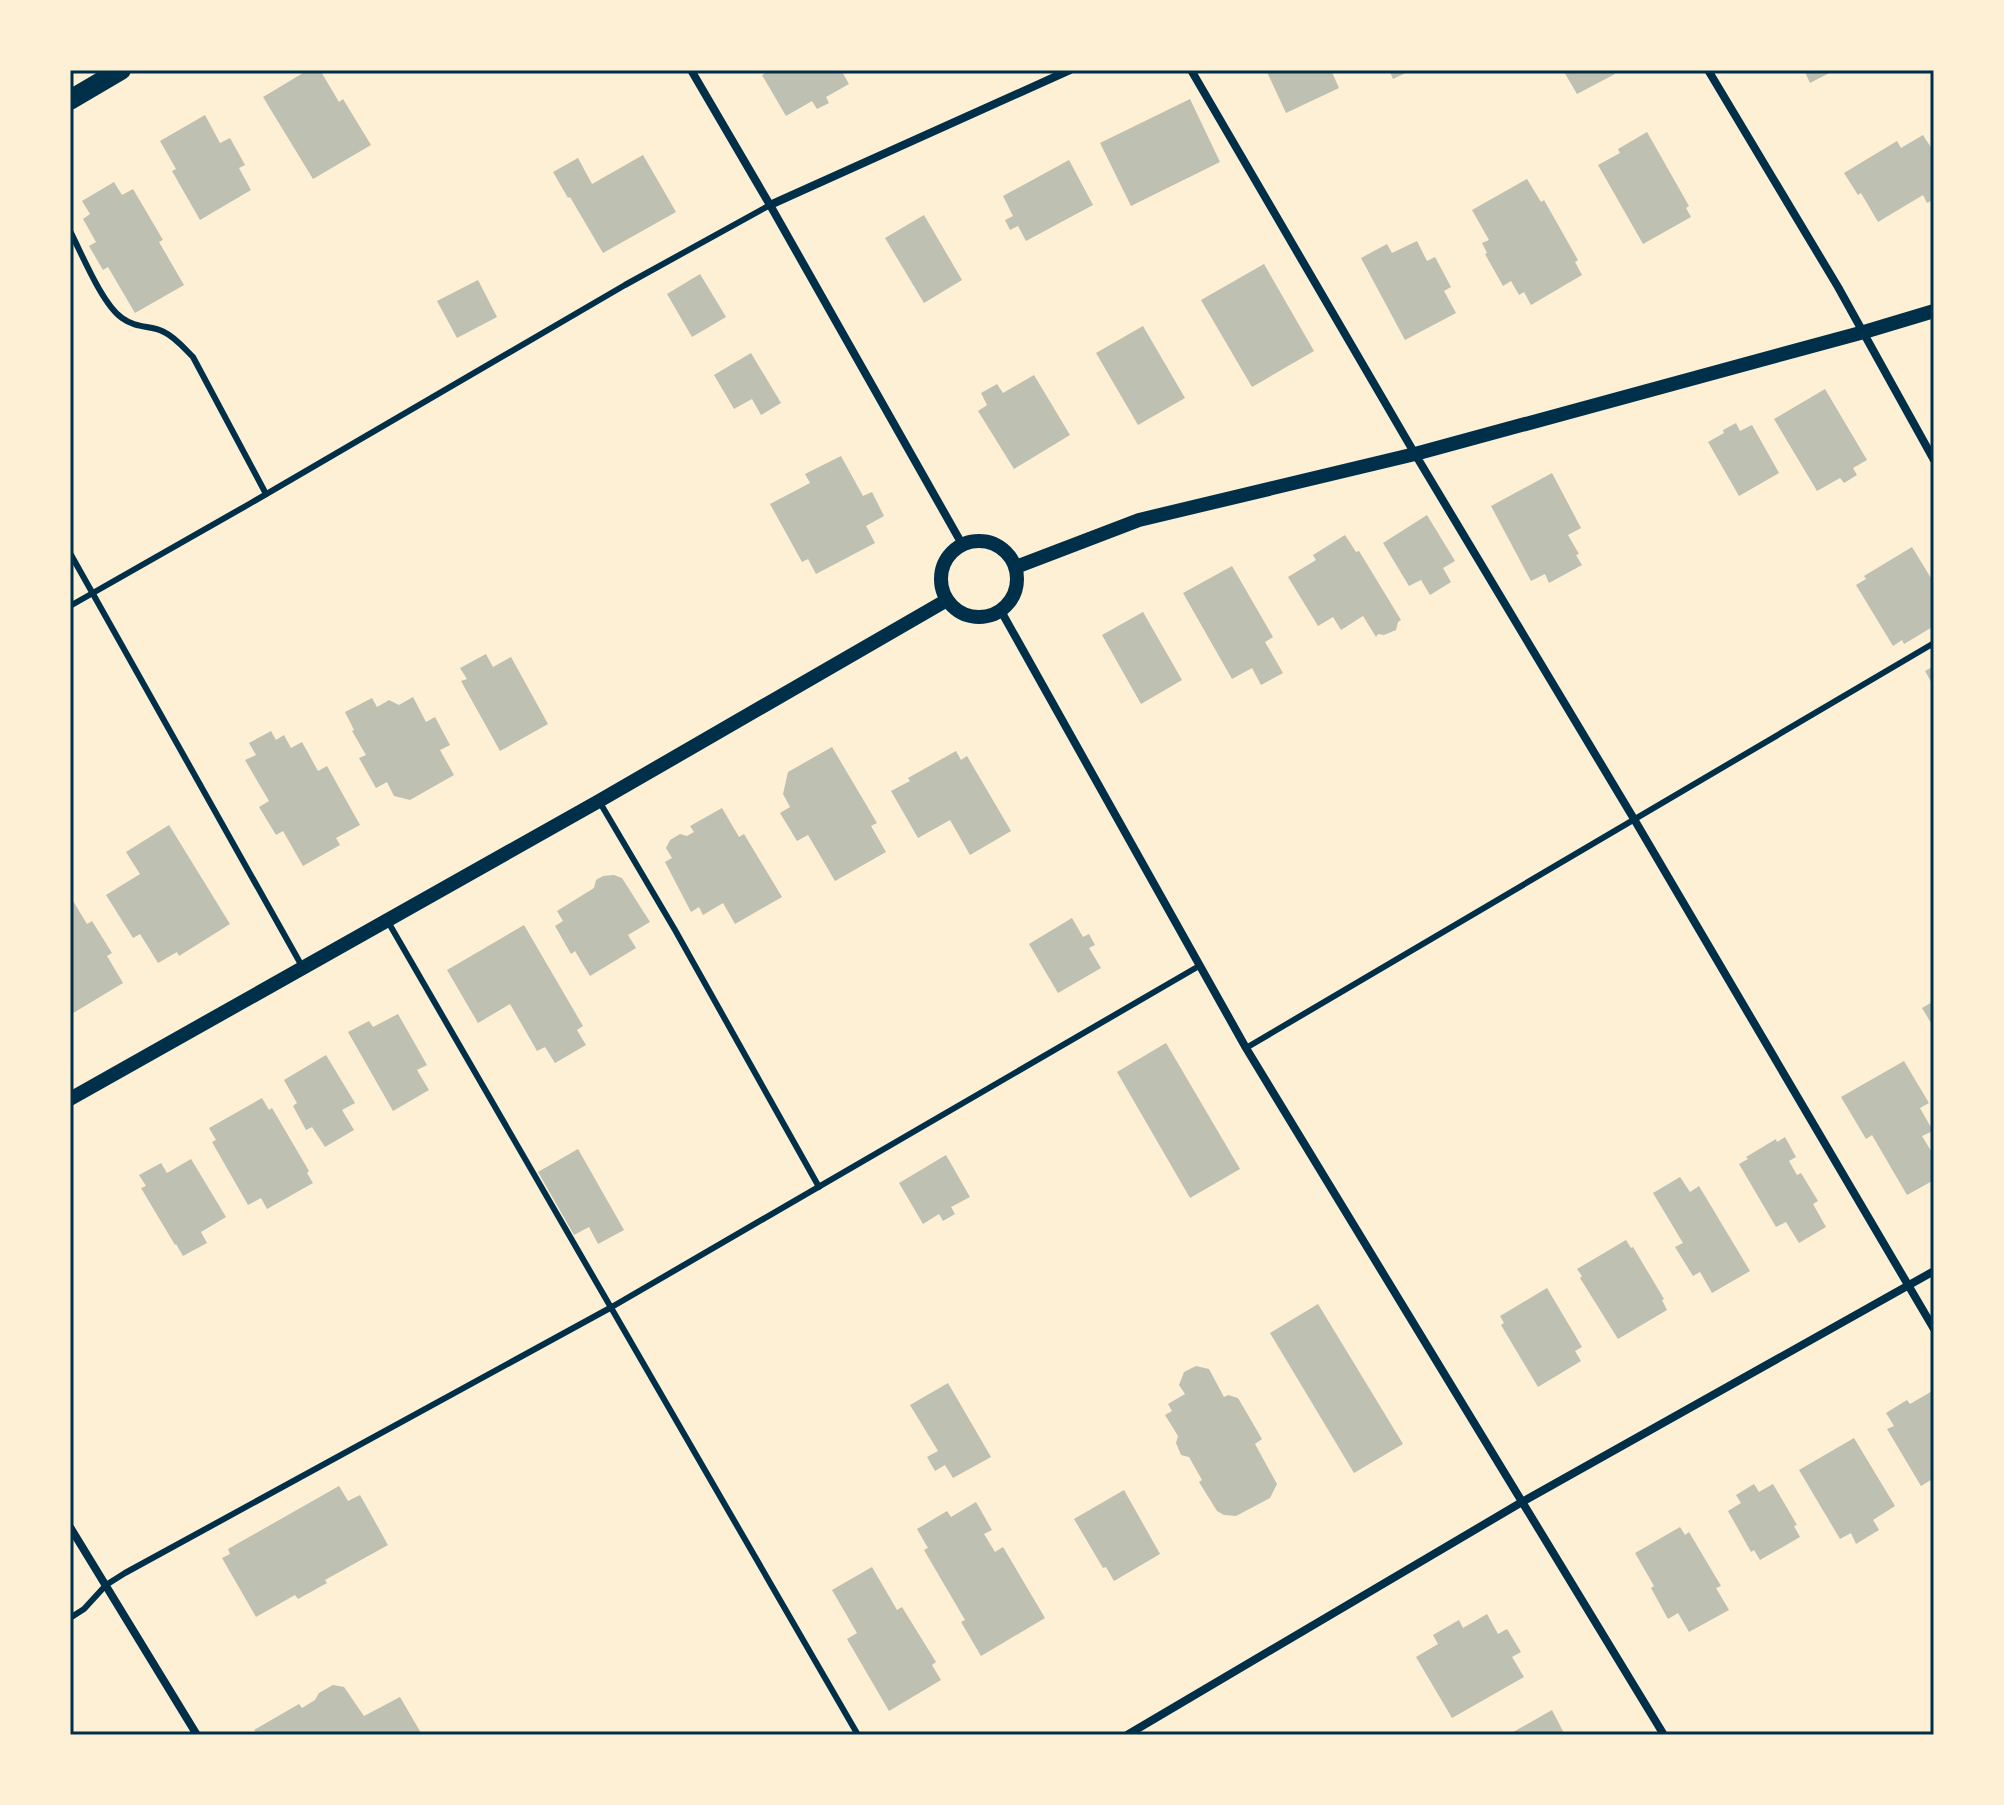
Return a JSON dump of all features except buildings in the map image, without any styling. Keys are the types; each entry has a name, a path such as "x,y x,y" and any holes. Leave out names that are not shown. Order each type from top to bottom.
{"main road":[{"path":"70,100 121,70"}],"street":[{"path":"691,70 962,544"},
{"path":"770,205 1070,70"},
{"path":"1191,70 1934,1329"},
{"path":"1708,70 1864,332 1934,460"},
{"path":"1016,567 1139,520 1415,454 1934,311"},
{"path":"975,540 1000,546 1010,555 1016,567 1016,592 1010,603 990,616 966,615 955,609 942,590 942,568 953,550 962,544 975,540"},
{"path":"70,1099 599,801 947,600"},
{"path":"1001,611 1246,1048 1664,1735"},
{"path":"1127,1735 1522,1502 1934,1271"},
{"path":"70,1527 197,1735"}],"lane":[{"path":"70,606 625,285 770,205"},
{"path":"70,231 101,293 119,317 139,327 163,331 193,357 266,494"},
{"path":"70,553 304,968"},
{"path":"1246,1048 1934,643"},
{"path":"599,801 819,1187"},
{"path":"387,920 858,1735"},
{"path":"70,1618 84,1609 106,1585 125,1573 610,1308 1199,966"}]}
